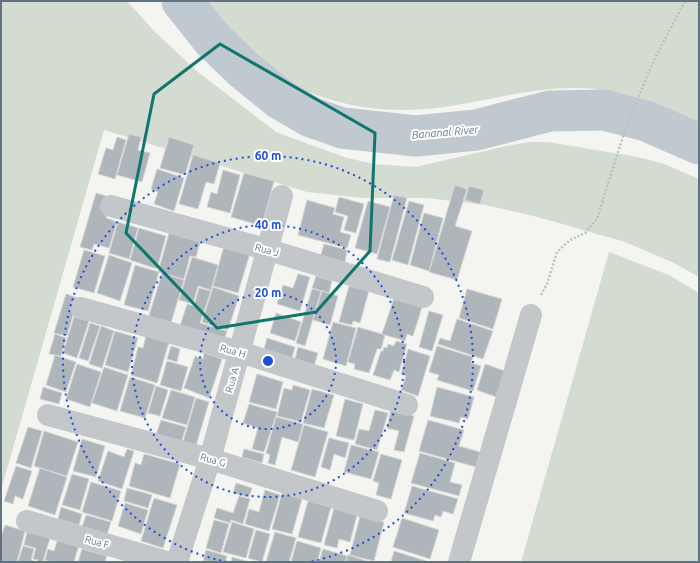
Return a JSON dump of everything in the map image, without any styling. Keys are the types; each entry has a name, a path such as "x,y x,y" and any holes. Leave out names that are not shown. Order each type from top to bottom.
{"street":[{"name":"Rua A","path":"177,562 210,459 269,250 282,196"},
{"name":"Rua J","path":"111,206 269,250 423,297"},
{"name":"Rua H","path":"81,308 240,352 407,405"},
{"path":"459,562 531,314"},
{"name":"Rua G","path":"48,415 210,459 377,511"},
{"name":"Rua F","path":"27,521 167,562"}],"path":[{"path":"531,314 547,284 557,252 570,240 585,234 598,219 621,144 638,98 655,58 685,1"}],"highlighted area":[{"path":"220,44 375,133 370,251 316,312 217,328 126,233 154,94"}],"shaded area":[{"path":"1,1 127,1 154,31 198,72 276,132 347,158 375,164 416,167 506,146 529,142 548,142 638,157 664,164 699,179 699,277 674,263 625,242 534,216 485,205 427,198 363,198 307,192 104,130 1,490"},
{"path":"202,1 699,1 699,124 623,94 591,89 575,88 540,90 437,108 411,110 384,109 333,101 286,81 264,67 238,43"},
{"path":"609,252 669,275 699,293 699,562 521,562"}],"building":[{"path":"129,134 141,137 138,150 150,153 142,182 117,175"},
{"path":"117,137 126,140 115,179 98,174 106,148 113,150"},
{"path":"169,137 194,145 185,175 160,168"},
{"path":"193,155 220,163 214,184 206,182 198,209 179,204"},
{"path":"157,169 184,178 174,211 154,204 158,192 151,189"},
{"path":"223,170 240,175 230,213 207,207 211,192 217,194"},
{"path":"244,173 274,181 262,226 231,217"},
{"path":"455,185 467,189 455,226 472,231 457,280 429,272"},
{"path":"469,186 484,190 480,204 465,200"},
{"path":"96,193 112,198 106,218 117,222 109,248 94,244 92,250 80,247"},
{"path":"394,195 407,198 390,262 377,259"},
{"path":"339,197 364,204 356,233 344,230 348,216 335,212"},
{"path":"307,200 335,208 333,214 344,217 340,232 351,235 347,248 298,235"},
{"path":"368,201 390,207 377,254 355,248"},
{"path":"409,201 424,205 408,265 392,260"},
{"path":"424,213 443,218 429,271 410,265"},
{"path":"118,222 138,228 129,259 109,253"},
{"path":"139,228 166,236 157,269 130,260"},
{"path":"169,233 200,242 196,257 190,256 184,279 158,272"},
{"path":"324,244 347,250 345,262 321,255"},
{"path":"224,246 250,253 238,293 213,286"},
{"path":"84,250 105,256 94,293 73,287"},
{"path":"109,255 132,263 120,301 97,293"},
{"path":"192,257 218,265 211,290 198,286 193,304 179,300"},
{"path":"135,265 159,272 148,311 124,305"},
{"path":"162,273 184,280 170,326 148,319"},
{"path":"298,274 310,277 300,311 277,304 283,285 293,288"},
{"path":"316,276 332,281 329,293 312,288"},
{"path":"349,286 358,288 370,287 360,323 353,321 352,325 339,322"},
{"path":"213,287 239,296 228,330 202,322"},
{"path":"199,288 211,291 200,323 227,331 223,343 179,329 187,304 194,306"},
{"path":"312,289 321,291 305,346 296,343"},
{"path":"467,289 502,299 493,329 459,318"},
{"path":"322,291 338,296 330,325 313,320"},
{"path":"66,294 78,298 67,336 54,333"},
{"path":"395,295 423,304 413,336 407,334 405,341 382,334"},
{"path":"429,311 443,315 432,351 419,347"},
{"path":"276,313 301,322 295,341 270,333"},
{"path":"74,317 89,321 77,358 63,353"},
{"path":"457,319 493,331 483,359 438,344 440,338 450,341"},
{"path":"333,322 356,328 346,366 323,359"},
{"path":"90,323 100,326 88,361 79,358"},
{"path":"101,326 114,331 102,368 89,364"},
{"path":"358,327 385,335 381,349 377,349 369,373 354,369 355,364 348,362"},
{"path":"115,331 138,338 128,372 105,365"},
{"path":"55,334 66,338 61,356 49,354"},
{"path":"146,336 169,342 157,383 131,375 138,347 143,348"},
{"path":"267,338 295,347 291,362 263,353"},
{"path":"396,341 407,344 399,372 394,370 390,380 373,375 381,351 383,351 384,347 387,348 388,344 394,346"},
{"path":"171,346 180,349 177,362 167,359"},
{"path":"437,346 473,357 471,363 481,366 473,391 437,380 439,375 429,372"},
{"path":"298,347 318,353 313,369 294,363"},
{"path":"408,349 430,356 418,396 401,390 406,376 401,374"},
{"path":"204,353 222,359 209,398 184,388 195,356 203,359"},
{"path":"55,355 76,362 66,392 46,385"},
{"path":"167,361 188,367 181,391 160,385"},
{"path":"77,364 101,372 90,407 66,399"},
{"path":"485,364 505,371 496,397 477,390"},
{"path":"104,367 128,375 117,411 92,403"},
{"path":"257,374 283,382 276,409 249,402"},
{"path":"130,377 155,385 145,418 120,411"},
{"path":"293,385 310,390 301,422 277,416 284,388 292,390"},
{"path":"156,386 168,390 160,416 148,413"},
{"path":"43,387 62,393 59,404 40,399"},
{"path":"437,387 474,397 468,419 461,417 459,423 430,416"},
{"path":"312,389 334,395 324,428 303,423"},
{"path":"171,390 195,397 187,425 162,418"},
{"path":"196,398 209,402 195,449 182,445"},
{"path":"345,399 363,404 354,440 336,436"},
{"path":"249,404 277,412 264,452 252,449 258,428 243,423"},
{"path":"391,409 414,416 404,452 394,450 399,431 387,428"},
{"path":"375,410 388,413 377,450 355,444 359,429 369,431"},
{"path":"276,417 303,424 298,442 282,437 275,465 268,463 270,455 266,453"},
{"path":"161,420 186,427 181,443 156,435"},
{"path":"428,420 464,430 459,446 480,452 476,467 419,451"},
{"path":"304,425 328,432 315,477 291,470"},
{"path":"28,427 42,431 31,468 16,463"},
{"path":"44,431 78,442 67,476 34,466"},
{"path":"329,438 349,443 345,458 334,454 330,470 321,467"},
{"path":"82,439 105,446 96,477 73,471"},
{"path":"351,445 379,452 371,479 344,472"},
{"path":"127,449 134,451 122,489 98,481 108,451 124,457"},
{"path":"244,449 264,454 262,463 242,457"},
{"path":"420,453 455,463 450,482 462,485 459,496 411,483"},
{"path":"144,454 180,464 170,498 129,486 135,463 141,465"},
{"path":"381,454 402,460 391,499 376,495 379,483 373,481"},
{"path":"16,466 32,471 23,499 15,496 13,504 4,501"},
{"path":"40,468 67,477 55,515 28,506"},
{"path":"72,474 89,479 80,510 62,505"},
{"path":"91,482 121,491 112,521 82,512"},
{"path":"236,483 252,488 249,497 233,493"},
{"path":"412,486 458,499 453,514 443,511 441,517 435,515 433,521 404,513"},
{"path":"127,488 152,495 148,508 124,501"},
{"path":"265,490 280,495 269,531 245,524 249,509 259,512"},
{"path":"282,493 302,499 292,534 272,529"},
{"path":"239,496 250,499 243,524 231,520 230,523 214,518 217,508 233,513"},
{"path":"154,498 177,505 163,548 141,541"},
{"path":"308,501 331,507 321,543 298,537"},
{"path":"125,503 148,510 141,534 118,526"},
{"path":"61,507 82,514 79,525 58,519"},
{"path":"334,508 357,515 350,542 339,539 337,548 324,545"},
{"path":"86,515 111,522 107,534 82,527"},
{"path":"360,516 384,522 374,561 350,555"},
{"path":"402,518 439,530 430,559 393,547"},
{"path":"214,520 229,524 221,553 206,548"},
{"path":"232,522 254,529 246,558 223,552"},
{"path":"5,525 25,531 17,562 1,562 1,537"},
{"path":"256,530 270,534 262,562 248,558"},
{"path":"27,532 50,538 43,561 46,562 37,562 38,560 33,559 36,548 24,545"},
{"path":"275,532 296,538 289,562 266,562"},
{"path":"58,538 79,545 74,562 51,562 45,560 48,549 54,551"},
{"path":"297,541 321,548 317,562 291,562"},
{"path":"23,546 34,549 31,560 36,562 18,562"},
{"path":"82,549 107,556 105,562 78,562"},
{"path":"323,549 347,556 345,562 319,562"},
{"path":"206,550 227,556 225,562 203,561"},
{"path":"394,551 426,561 426,562 391,562"},
{"path":"348,555 370,562 346,562"},
{"path":"232,557 250,562 231,562"}],"waterway":[{"name":"Bananal River","path":"182,1 213,40 243,69 280,99 311,117 342,128 416,136 476,130 550,111 604,110 646,121 699,144"}]}
